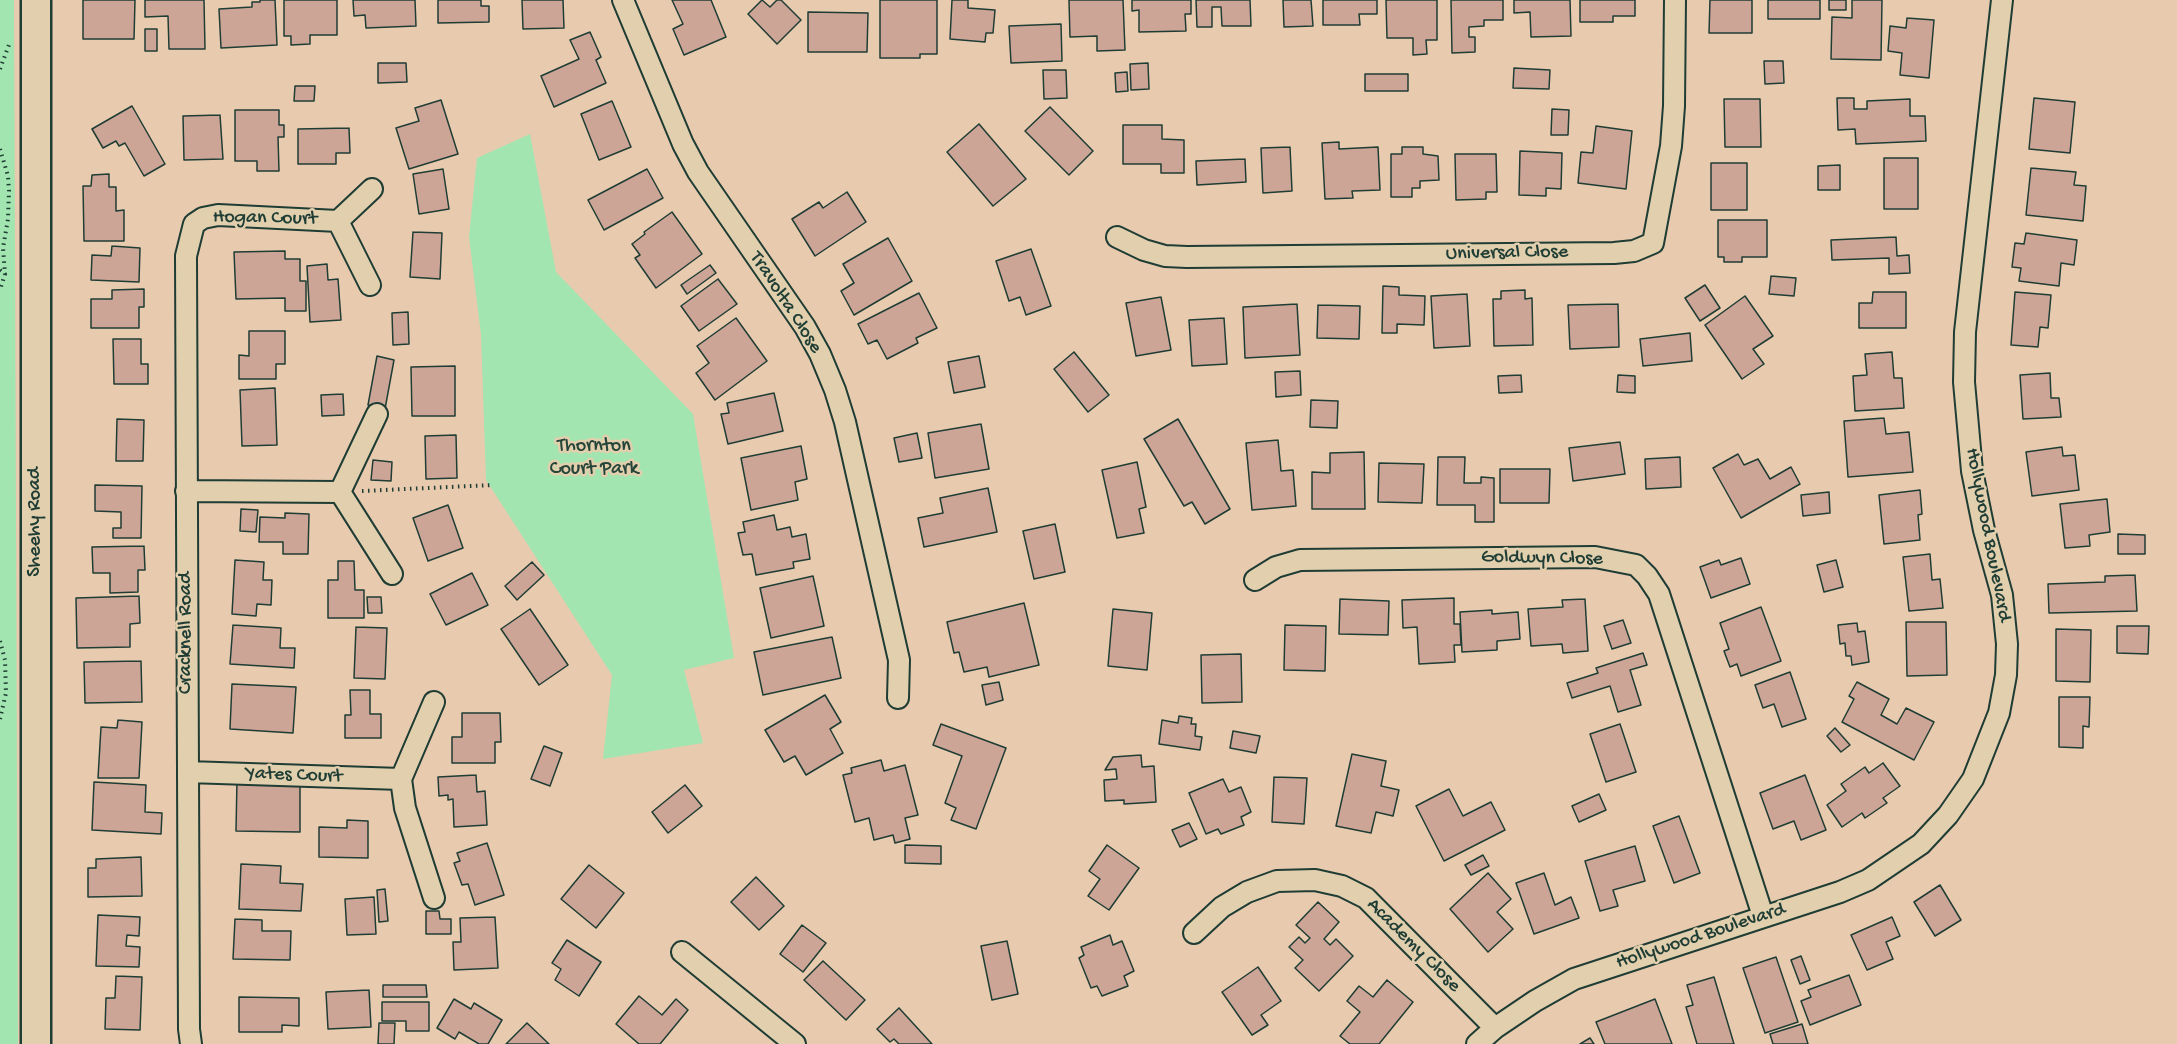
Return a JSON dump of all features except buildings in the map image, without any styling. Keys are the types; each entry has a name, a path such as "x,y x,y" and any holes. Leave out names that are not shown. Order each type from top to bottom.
{"street":[{"name":"Sheehy Road","path":"36,0 36,1044"},
{"name":"Travolta Close","path":"623,0 698,172 805,327 820,354 835,390 845,422 899,660 898,698"},
{"name":"Universal Close","path":"1117,237 1144,250 1165,256 1187,257 1614,253 1634,251 1653,243 1671,146 1676,0"},
{"name":"Hollywood Boulevard","path":"1477,1044 1495,1028 1554,989 1574,979 1840,892 1868,880 1921,844 1948,815 1973,779 1999,713 2006,675 2007,644 2002,595 1984,530 1972,471 1964,382 1968,297 2002,0"},
{"path":"370,285 338,221 372,189"},
{"name":"Hogan Court","path":"194,224 203,218 218,215 338,221"},
{"name":"Cracknell Road","path":"191,1044 189,1029 186,256 194,224"},
{"path":"340,492 377,414"},
{"path":"186,491 340,492"},
{"path":"340,492 392,574"},
{"name":"Goldwyn Close","path":"1255,580 1276,567 1300,560 1595,557 1636,565 1659,594 1763,916"},
{"path":"434,702 400,779 405,808 434,898"},
{"name":"Yates Court","path":"188,772 400,779"},
{"name":"Academy Close","path":"1194,933 1222,907 1247,892 1277,881 1315,880 1342,886 1366,898 1495,1028"},
{"path":"682,952 795,1044"}],"path":[{"path":"0,149 8,176 9,191 8,219 3,248 5,274 0,290"},
{"path":"0,270 5,274"},
{"path":"340,492 493,485"},
{"path":"0,641 6,676 6,693 0,719"}],"green space":[{"path":"0,0 14,0 18,1044 0,1044"},
{"name":"Thornton Court Park","path":"530,134 556,272 693,414 734,658 684,670 703,743 603,759 612,675 486,480 481,335 469,237 477,158"}]}
